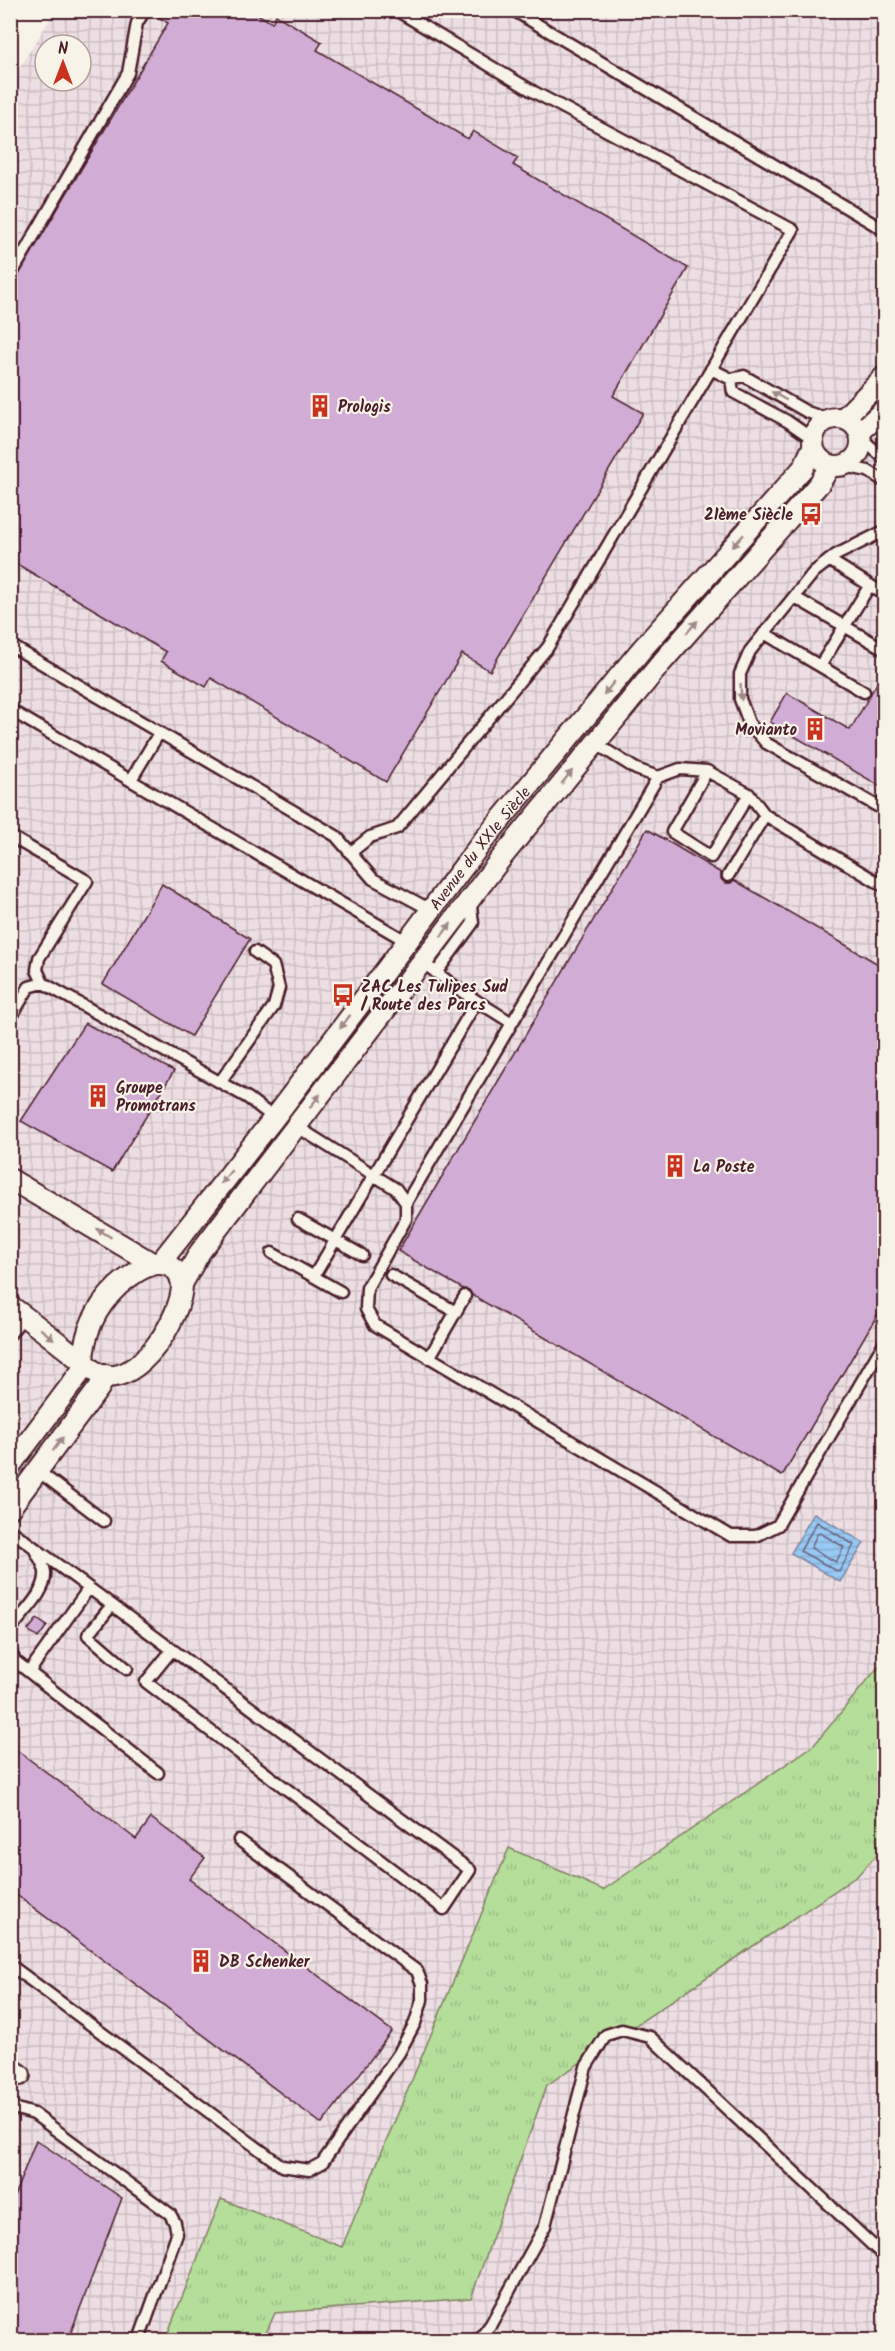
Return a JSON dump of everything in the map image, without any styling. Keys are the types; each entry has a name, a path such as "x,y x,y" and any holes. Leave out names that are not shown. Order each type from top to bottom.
{"street":[{"path":"836,419 856,426 861,435 860,452 850,463 837,466 819,459 813,443 818,427 836,419 885,377"},
{"path":"861,435 885,410"},
{"name":"Avenue du XXIe Siècle","path":"157,1264 274,1118 483,841 642,649 803,468 813,443"},
{"name":"Avenue du XXIe Siècle","path":"106,1375 118,1375 136,1366 153,1350 169,1326 178,1305 182,1284 200,1252 296,1126 429,967 470,898 662,662 837,466"},
{"path":"10,1179 157,1264"},
{"path":"10,1466 85,1363 84,1341 93,1317 105,1299 128,1278 157,1264 169,1264 178,1272 182,1284"},
{"path":"10,1508 106,1375 101,1375 17,1311"}],"lane":[{"path":"10,277 128,74 137,23 145,10"},
{"path":"350,853 370,837 397,828 548,647 792,230 534,92 396,10"},
{"path":"513,10 885,230"},
{"path":"711,369 731,379 744,376 807,412 836,419"},
{"path":"731,379 733,393 787,421 813,443"},
{"path":"861,435 885,458"},
{"path":"837,466 868,471 885,482"},
{"path":"885,531 836,555 814,572 750,651 740,674 740,699 749,723 766,743 885,810"},
{"path":"828,560 885,594"},
{"path":"820,666 870,585"},
{"path":"794,597 885,649"},
{"path":"764,633 864,693"},
{"path":"10,645 336,836 373,879 431,910"},
{"path":"10,710 406,941"},
{"path":"131,780 159,732"},
{"path":"595,743 636,769 658,777"},
{"path":"885,886 765,815 749,794 707,771 680,769 658,777 406,1203 406,1219 367,1288 366,1309 375,1325 730,1536 756,1536 778,1525 885,1343"},
{"path":"707,771 672,832 711,857 749,794"},
{"path":"728,876 765,815"},
{"path":"10,836 87,880 39,958 37,970 42,983 248,1098 274,1118"},
{"path":"220,1082 274,1006 279,988 273,965 255,952"},
{"path":"429,967 512,1023"},
{"path":"10,1020 29,987 42,983"},
{"path":"314,1276 477,1001"},
{"path":"296,1126 396,1189 406,1203"},
{"path":"298,1219 362,1255"},
{"path":"272,1253 341,1292"},
{"path":"391,1275 456,1312"},
{"path":"429,1358 465,1296"},
{"path":"10,1334 17,1311"},
{"path":"38,1471 104,1521"},
{"path":"10,1530 470,1870 444,1909 146,1682 172,1650"},
{"path":"12,1628 41,1589 45,1580 45,1569 33,1547"},
{"path":"29,1672 89,1588"},
{"path":"112,1605 88,1635 127,1669"},
{"path":"10,1650 15,1661 158,1773"},
{"path":"10,1965 282,2166 309,2170 322,2163 399,2054 415,2023 422,2000 422,1984 417,1971 239,1840"},
{"path":"479,2340 491,2324 546,2226 586,2067 606,2035 622,2030 650,2037 885,2256"},
{"path":"10,2108 34,2114 170,2214 177,2234 139,2340"}],"shaded area":[{"path":"55,11 884,11 884,2340 11,2340 10,83 33,46 33,93 93,93 93,33 41,33"}],"green space":[{"path":"884,1660 884,1847 857,1876 547,2085 471,2298 275,2313 263,2340 165,2340 221,2199 342,2247 509,1848 603,1890 814,1745"}],"water":[{"path":"814,1513 864,1543 840,1582 791,1553"}],"building":[{"name":"Prologis","path":"152,10 251,10 272,23 276,15 322,42 317,50 468,139 473,131 518,158 513,165 688,268 613,396 643,413 490,671 462,654 386,782 211,678 206,687 161,661 166,652 10,560 10,289 168,23 152,13"},
{"name":"Movianto","path":"885,669 885,789 770,722 787,693 850,730"},
{"name":"La Poste","path":"647,829 721,873 721,879 725,883 731,883 734,880 885,968 885,1302 782,1476 472,1295 469,1290 463,1289 398,1251"},
{"name":"Groupe Promotrans","path":"162,884 250,939 191,1036 103,984"},
{"name":"Groupe Promotrans","path":"85,1023 174,1071 112,1172 21,1121"},
{"path":"37,1619 47,1626 38,1638 28,1630"},
{"name":"DB Schenker","path":"10,1745 136,1839 151,1818 205,1858 189,1879 392,2031 322,2124 10,1890"},
{"path":"36,2140 122,2198 68,2340 10,2340 10,2207"}],"place":[{"name":"Prologis","path":"320,406"},
{"name":"21ème Siècle","path":"811,514"},
{"name":"Movianto","path":"815,729"},
{"name":"ZAC Les Tulipes Sud / Route des Parcs","path":"343,995"},
{"name":"Groupe Promotrans","path":"98,1096"},
{"name":"La Poste","path":"675,1166"},
{"name":"DB Schenker","path":"201,1961"}]}
